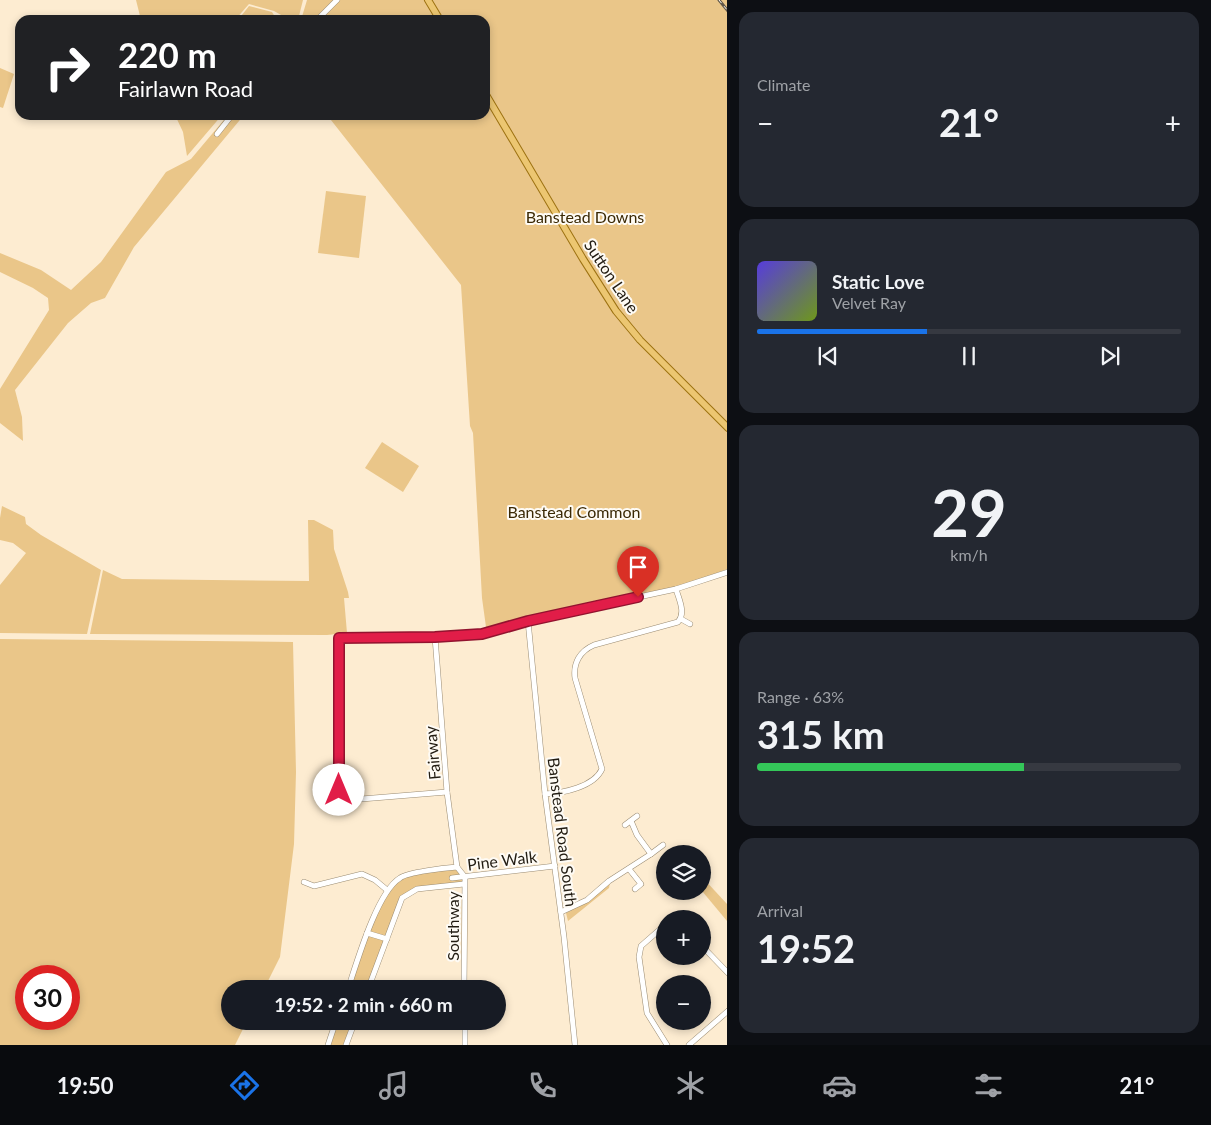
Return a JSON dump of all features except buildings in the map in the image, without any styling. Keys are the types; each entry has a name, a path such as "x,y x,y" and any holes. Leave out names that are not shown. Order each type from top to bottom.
{"main road":[{"path":"428,0 437,15"},
{"name":"Sutton Lane","path":"490,101 616,311 640,340 727,428"}],"street":[{"path":"322,15 337,0"},
{"path":"216,134 228,120"},
{"path":"448,792 349,800 343,796 339,790 339,638 435,637 482,634 528,621 676,589 727,572"},
{"path":"545,794 576,789 596,777 602,769 575,678 576,664 581,654 594,645 678,622 682,612 676,589"},
{"path":"681,618 690,624"},
{"name":"Banstead Road South","path":"528,621 545,794 561,912 575,1045"},
{"name":"Fairway","path":"435,637 453,867"},
{"path":"625,825 637,816"},
{"path":"631,821 637,835 651,854"},
{"path":"561,912 579,905 609,881 656,850"},
{"name":"Pine Walk","path":"452,878 555,866"},
{"name":"Southway","path":"453,867 465,877 464,980"},
{"name":"Pine Walk","path":"351,980 367,933 387,890 400,877 453,867 453,885"},
{"path":"629,869 641,884 635,889"},
{"path":"304,882 314,886 362,874 376,880 387,890"},
{"name":"Pine Walk","path":"371,980 402,898 417,889 464,884"},
{"path":"367,933 387,939"},
{"path":"656,933 641,946 638,957 647,1013 667,1045"},
{"path":"711,956 727,973"},
{"path":"689,1045 727,1011"},
{"path":"328,1045 333,1030"},
{"path":"346,1045 352,1030"},
{"path":"465,1030 466,1045"}],"green space":[{"path":"136,0 303,0 299,15 281,15 249,4 239,15 140,15"},
{"name":"Banstead Downs","path":"307,0 727,0 727,569 676,589 495,630 486,627 482,598 473,433 470,426 461,285 331,120 490,120 490,15 302,15"},
{"path":"249,6 272,12 274,15 242,15"},
{"path":"0,68 14,74 3,108 0,107"},
{"path":"177,120 218,120 187,156 183,132"},
{"path":"224,120 240,120 134,247 105,298 91,303 68,323 15,390 22,417 23,441 0,423 0,389 49,310 48,298 33,288 0,272 0,253 41,270 71,290 101,262 166,172 191,159"},
{"path":"326,191 366,196 359,258 318,253"},
{"path":"382,442 419,466 403,492 365,468"},
{"path":"2,506 25,517 26,524 41,535 101,570 87,634 0,633 0,585 26,553 13,543 0,540"},
{"path":"308,520 314,520 333,530 334,549 349,598 344,598 347,633 327,635 90,634 103,570 122,579 309,581"},
{"path":"0,639 293,642 296,772 294,844 280,957 268,980 221,980 221,1030 242,1030 235,1045 0,1045"},
{"path":"457,867 465,877 464,884 417,889 402,898 371,980 351,980 362,946 383,897 400,878"},
{"path":"610,883 609,888 568,921 566,913 588,901"},
{"path":"711,887 727,904 727,921 710,900"},
{"path":"333,1030 352,1030 346,1045 328,1045"}],"railway":[{"path":"719,0 727,10"}],"route":[{"path":"339,790 339,638 435,637 482,634 528,621 638,597"}],"park label":[{"name":"Banstead Common","path":"574,511"}]}
